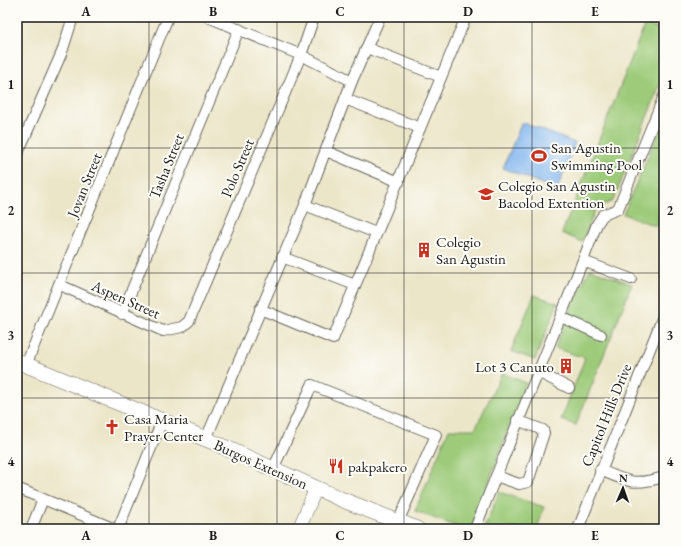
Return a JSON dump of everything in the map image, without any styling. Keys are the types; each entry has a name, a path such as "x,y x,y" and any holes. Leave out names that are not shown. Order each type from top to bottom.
{"main road":[{"name":"Burgos Extension","path":"22,363 206,439 316,488 417,529"}],"street":[{"path":"17,155 62,52 73,17"},
{"name":"Jovan Street","path":"22,363 60,285 168,17"},
{"path":"208,17 301,55 352,81"},
{"name":"Polo Street","path":"182,327 189,321 301,55 314,17"},
{"path":"206,439 305,205 352,81 380,17"},
{"path":"260,309 333,339 466,17"},
{"name":"Tasha Street","path":"122,314 239,29"},
{"path":"367,48 441,77"},
{"path":"476,529 517,420 561,317 601,217 615,211 620,204 664,96"},
{"path":"346,99 420,128"},
{"path":"326,151 399,182"},
{"path":"305,205 376,233"},
{"path":"282,257 355,285"},
{"path":"583,261 630,279"},
{"name":"Aspen Street","path":"60,285 163,331 182,327"},
{"name":"Capitol Hills Drive","path":"578,529 600,470 664,314"},
{"path":"561,317 601,335"},
{"path":"538,372 569,388"},
{"path":"273,469 312,385 415,426 436,435 398,522"},
{"path":"496,476 519,484 528,482 544,434 543,430 517,420"},
{"path":"17,488 116,529 162,421"},
{"path":"600,470 633,482 644,483 664,477"},
{"path":"299,529 316,488"},
{"path":"31,529 43,499"}],"green space":[{"path":"645,24 664,31 664,75 613,201 596,208 582,242 562,233"},
{"path":"664,120 664,206 656,226 623,214"},
{"path":"590,269 632,284 576,425 561,420 585,358 555,348 565,320"},
{"path":"534,295 558,303 535,360 511,351"},
{"path":"502,373 526,383 471,529 463,529 415,511 449,429 475,429"},
{"path":"499,492 544,507 537,529 484,529"}],"water":[{"name":"San Agustin Swimming Pool","path":"522,122 575,143 557,190 503,168"}],"place":[{"name":"San Agustin Swimming Pool","path":"539,156"},
{"name":"Colegio San Agustin Bacolod Extention","path":"486,194"},
{"name":"Colegio San Agustin","path":"424,250"},
{"name":"Lot 3 Canuto","path":"566,366"},
{"name":"Casa Maria Prayer Center","path":"112,427"},
{"name":"pakpakero","path":"336,466"}]}
